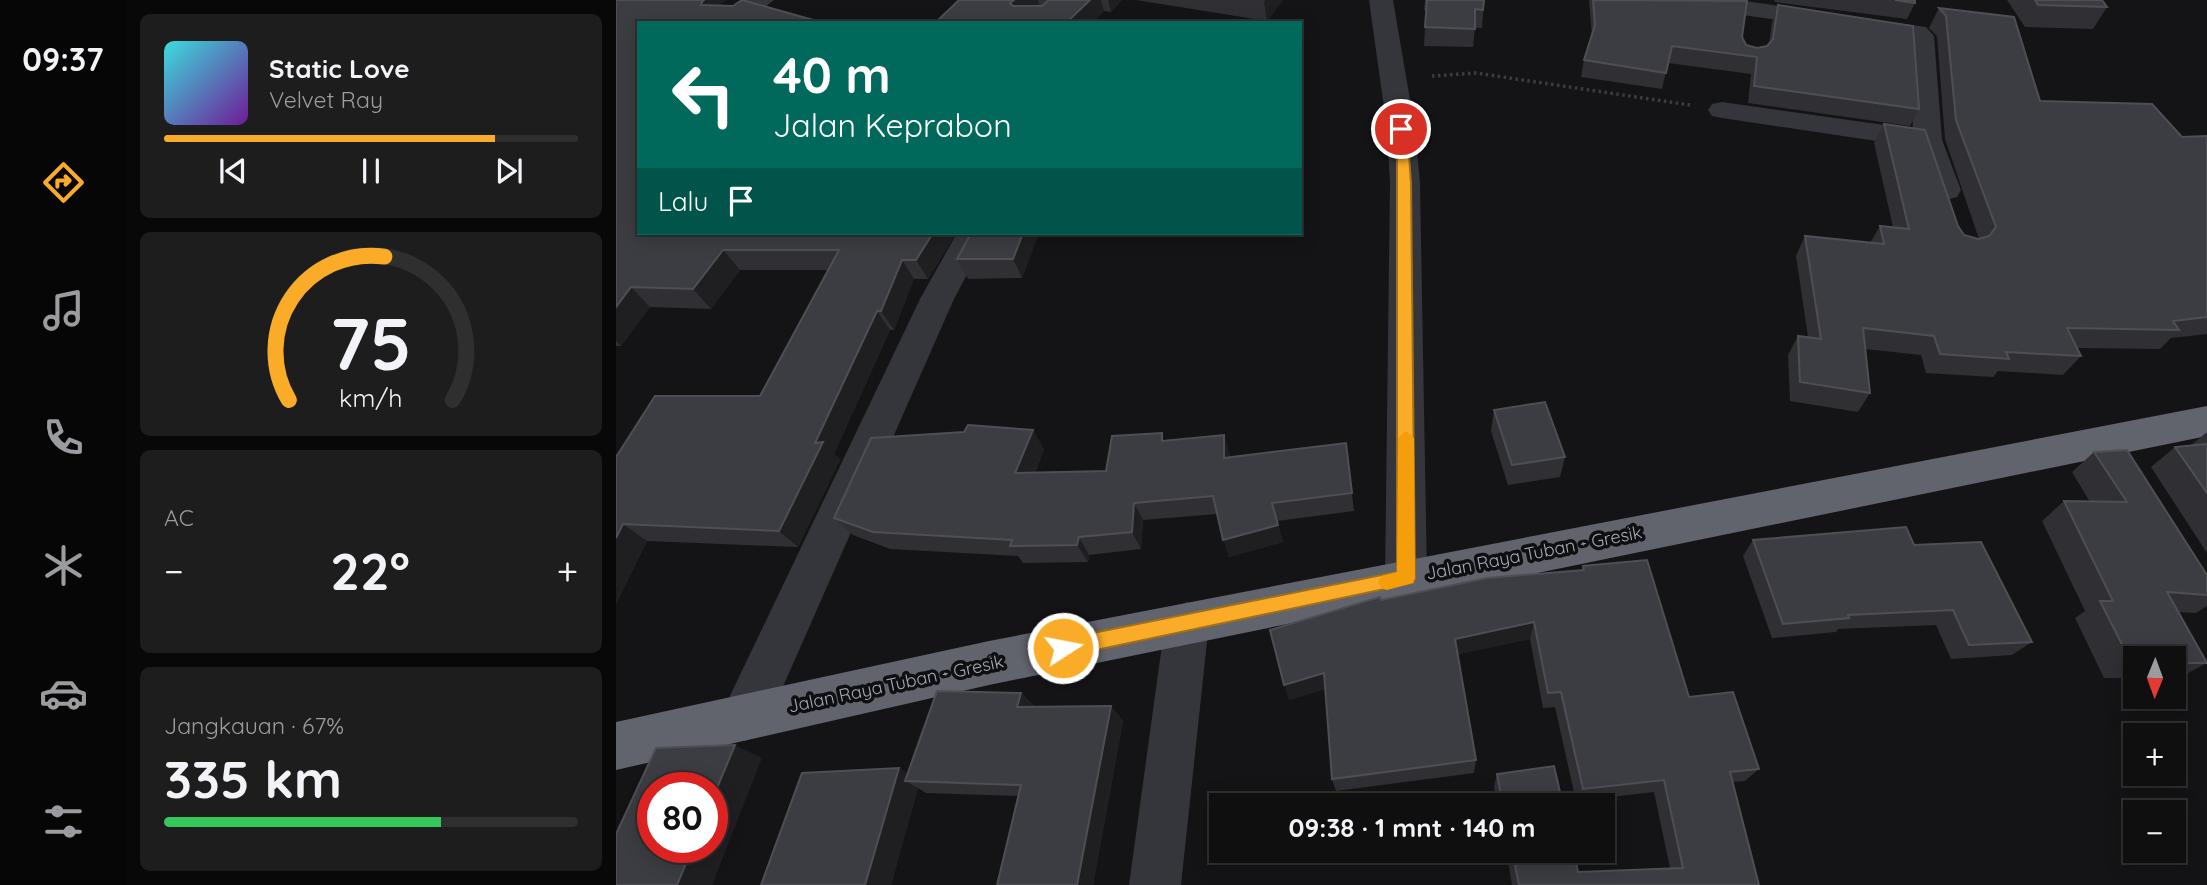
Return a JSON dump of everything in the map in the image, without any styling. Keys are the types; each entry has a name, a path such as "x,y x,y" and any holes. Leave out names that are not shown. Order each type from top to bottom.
{"highway":[{"name":"Jalan Raya Tuban - Gresik","path":"616,746 989,663 1406,578 2120,457 2207,421"}],"street":[{"path":"731,21 762,0"},
{"path":"1381,0 1401,129 1405,183 1406,578"},
{"path":"1685,0 1758,15 1917,32 1922,36 1928,141 1955,219"},
{"path":"1722,110 1928,141"},
{"path":"745,717 931,312 972,235"},
{"path":"1155,885 1187,623"}],"path":[{"path":"1393,86 1439,74 1476,73 1722,110"}],"building":[{"path":"616,0 704,0 701,5 733,6 742,0 817,21 637,21 637,235 932,235 916,260 902,260 881,311 877,311 815,443 823,442 779,531 623,524 616,538 616,457 655,396 760,396 839,250 723,250 693,289 631,287 616,307"},
{"path":"959,0 1014,0 1010,3 1013,6 1042,6 1049,0 1090,0 1068,21 937,21"},
{"path":"1427,0 1484,0 1483,10 1475,9 1475,29 1425,27"},
{"path":"1593,0 1747,1 1742,37 1746,45 1757,48 1767,46 1773,39 1778,5 1913,26 1919,109 1754,86 1757,57 1672,46 1666,73 1584,60 1595,25"},
{"path":"2035,0 2102,0 2107,7 2038,5"},
{"path":"1939,8 2014,17 2040,101 2152,104 2182,137 2207,136 2207,317 2173,321 2179,330 2067,328 2081,356 2006,352 2009,359 1940,354 1934,336 1863,328 1870,393 1800,382 1798,336 1821,339 1805,236 1884,244 1880,226 1909,229 1884,124 1925,130 1958,226 1964,235 1978,239 1989,236 1996,227 1956,120 1946,16"},
{"path":"970,235 1022,235 1013,259 957,259"},
{"path":"1545,402 1565,457 1512,465 1494,410"},
{"path":"968,425 1033,430 1015,473 1106,471 1112,436 1162,433 1162,441 1224,435 1224,458 1346,443 1352,493 1272,503 1278,525 1223,540 1213,496 1134,503 1132,532 1079,537 1077,545 1010,546 1012,540 873,532 834,518 871,438 964,432"},
{"path":"2207,444 2207,493 2175,447"},
{"path":"2127,450 2207,575 2207,595 2167,592 2207,663 2186,663 2186,646 2123,646 2100,601 2113,601 2064,501 2127,502 2094,452"},
{"path":"1906,527 1914,545 1981,542 2032,642 1969,645 1953,610 1848,615 1849,618 1783,624 1753,540"},
{"path":"1647,560 1689,697 1733,692 1759,769 1730,772 1759,885 1519,885 1515,863 1576,863 1578,872 1683,868 1664,780 1583,789 1561,692 1548,693 1534,622 1455,639 1476,760 1332,779 1324,673 1284,685 1270,630 1380,597 1381,600 1487,578 1584,570 1583,566"},
{"path":"937,691 1021,693 1017,707 1111,706 1077,885 997,885 1021,785 905,781"},
{"path":"735,745 724,772 645,772 656,748"},
{"path":"1554,766 1560,793 1501,793 1497,774"},
{"path":"899,768 865,885 761,885 802,773"},
{"path":"637,789 637,863 686,863 677,885 616,885 616,834"}],"slow traffic":[{"path":"1387,582 1406,578 1406,438"}],"route":[{"path":"1063,648 1406,578 1405,183 1401,129"}]}
